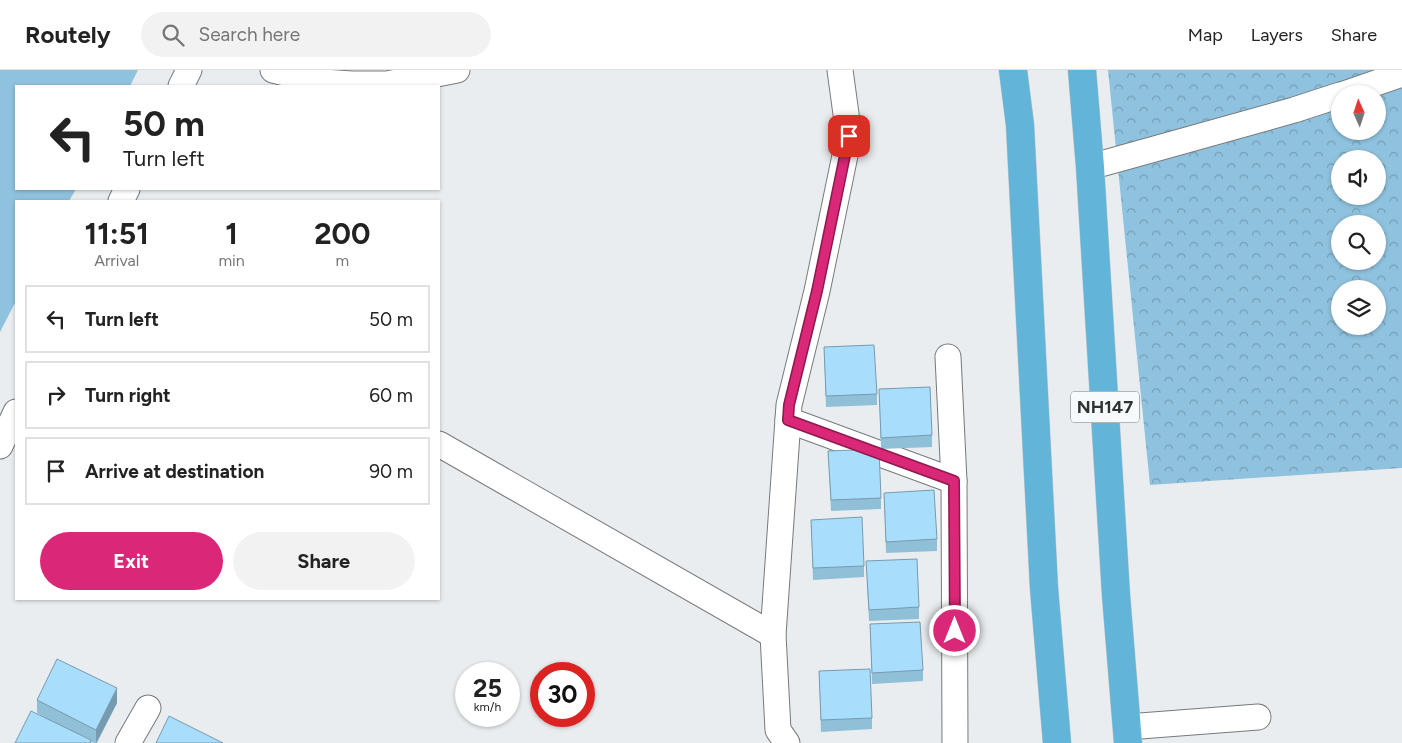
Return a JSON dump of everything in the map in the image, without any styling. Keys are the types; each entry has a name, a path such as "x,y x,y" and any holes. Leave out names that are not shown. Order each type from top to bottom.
{"highway":[{"path":"1013,70 1020,124 1044,588 1056,743"},
{"name":"NH147","path":"1082,70 1090,167 1116,595 1127,735"}],"street":[{"path":"182,85 189,70"},
{"path":"273,70 323,82 387,84 458,70"},
{"path":"787,743 778,730 773,635 789,405 817,291 849,136 840,70"},
{"path":"1370,85 1402,74"},
{"path":"1090,167 1331,98"},
{"path":"948,357 954,481 956,743"},
{"path":"0,446 15,414"},
{"path":"788,420 954,481"},
{"path":"440,445 773,635"},
{"path":"128,743 148,708"},
{"path":"1127,735 1258,717"}],"green space":[{"path":"0,70 138,70 130,85 15,85 15,190 75,190 70,200 15,200 15,303 0,332"},
{"path":"1108,70 1402,70 1402,468 1150,485"}],"building":[{"path":"874,345 877,394 826,396 824,347"},
{"path":"930,387 932,435 881,438 879,389"},
{"path":"879,449 881,498 831,500 828,451"},
{"path":"934,490 937,539 886,542 884,493"},
{"path":"862,517 864,566 813,568 811,520"},
{"path":"917,559 919,607 869,610 866,561"},
{"path":"920,622 923,670 872,673 870,624"},
{"path":"57,659 117,688 96,730 37,700"},
{"path":"870,669 872,718 821,720 819,671"},
{"path":"31,711 91,740 90,743 15,743"},
{"path":"169,716 223,743 156,743"}],"route":[{"path":"849,136 817,291 789,405 788,420 954,481 955,631"}]}
